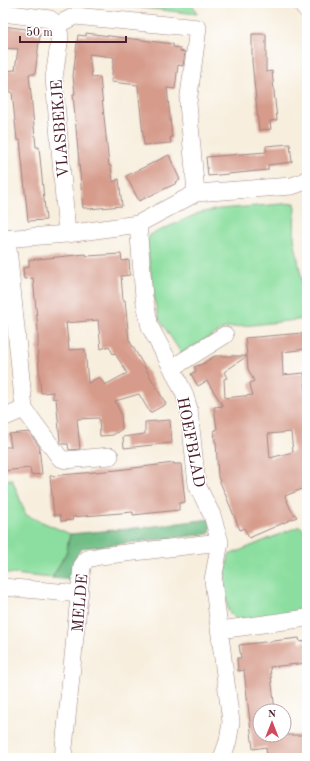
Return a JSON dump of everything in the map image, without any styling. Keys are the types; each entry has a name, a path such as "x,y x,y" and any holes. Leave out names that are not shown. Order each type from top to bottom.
{"street":[{"path":"300,3 307,10"},
{"path":"3,13 50,19 58,25 75,16 198,28 188,103 196,193"},
{"name":"VLASBEKJE","path":"58,25 60,36 54,78 68,234"},
{"path":"110,456 66,460 60,458 24,409 5,239 68,234 138,224 196,193 306,184"},
{"name":"HOEFBLAD","path":"138,224 144,297 150,327 184,393 189,409 198,485 212,515 220,542 213,580 231,722 228,741 222,758"},
{"path":"172,368 225,335"},
{"path":"3,418 24,409"},
{"name":"MELDE","path":"63,758 82,566 88,559 100,556 220,542"},
{"path":"3,587 80,594"},
{"path":"220,630 307,618"}],"green space":[{"path":"99,3 192,3 197,14"},
{"path":"295,203 294,238 307,309 307,318 226,328 181,353 159,319 155,303 148,252 147,241 150,235 199,213 219,209"},
{"path":"12,479 26,515 70,534 66,553 52,578 3,573 3,480"},
{"path":"211,519 210,532 207,534 83,548 76,558 75,580 52,578 66,553 70,534"},
{"path":"300,526 307,534 307,612 239,622 228,611 224,577 229,555"}],"building":[{"path":"3,26 33,30 33,33 40,34 35,74 29,74 36,147 39,147 46,220 28,221 20,140 17,140 12,92 7,92 4,71 15,70 18,49 3,48"},
{"path":"86,33 173,44 173,47 180,48 180,51 185,52 183,66 178,65 175,89 167,88 172,138 170,138 171,143 144,145 138,85 111,82 114,57 89,54 92,78 100,77 109,166 111,166 113,182 119,179 122,206 88,209 83,208 73,94 75,94 73,76 78,35 86,36"},
{"path":"252,34 266,34 266,72 272,71 277,120 270,121 271,129 259,130 252,61"},
{"path":"290,144 292,162 268,165 268,170 208,176 206,157 266,152 266,146"},
{"path":"169,155 180,180 176,182 177,183 139,201 126,176"},
{"path":"86,254 87,256 121,254 122,261 129,260 130,275 121,276 129,340 166,404 150,413 139,394 115,401 121,414 122,429 113,435 100,436 99,418 77,419 80,449 69,450 68,444 62,444 60,441 56,398 53,399 53,392 41,393 37,347 38,329 33,278 24,279 23,268 29,267 29,260","holes":["98,320 101,349 109,346 127,373 105,385 99,377 88,383 85,349 69,350 66,323"]},
{"path":"303,333 303,337 307,337 307,349 282,352 283,375 304,373 307,397 307,487 285,496 291,510 297,517 249,538 244,528 240,530 218,477 214,430 217,430 214,407 223,406 207,381 198,386 191,374 196,371 194,367 205,363 215,356 247,356 245,338","holes":["247,356 248,369 254,381 250,383 253,395 225,398 224,379 227,378 224,372","291,432 293,452 270,458 268,434"]},
{"path":"170,420 172,443 124,448 123,437 145,434 145,422"},
{"path":"29,432 39,446 42,474 31,475 30,468 3,471 4,447 11,447 9,434"},
{"path":"174,463 181,464 185,502 179,503 179,510 133,515 133,512 72,517 73,520 61,521 60,515 54,515 50,476"},
{"path":"299,638 300,642 307,641 307,663 270,667 274,703 252,703 252,740 244,670 238,671 237,658 241,658 239,645"},
{"path":"292,735 307,735 307,758 267,758 266,747 253,749 252,743 292,743"}]}
